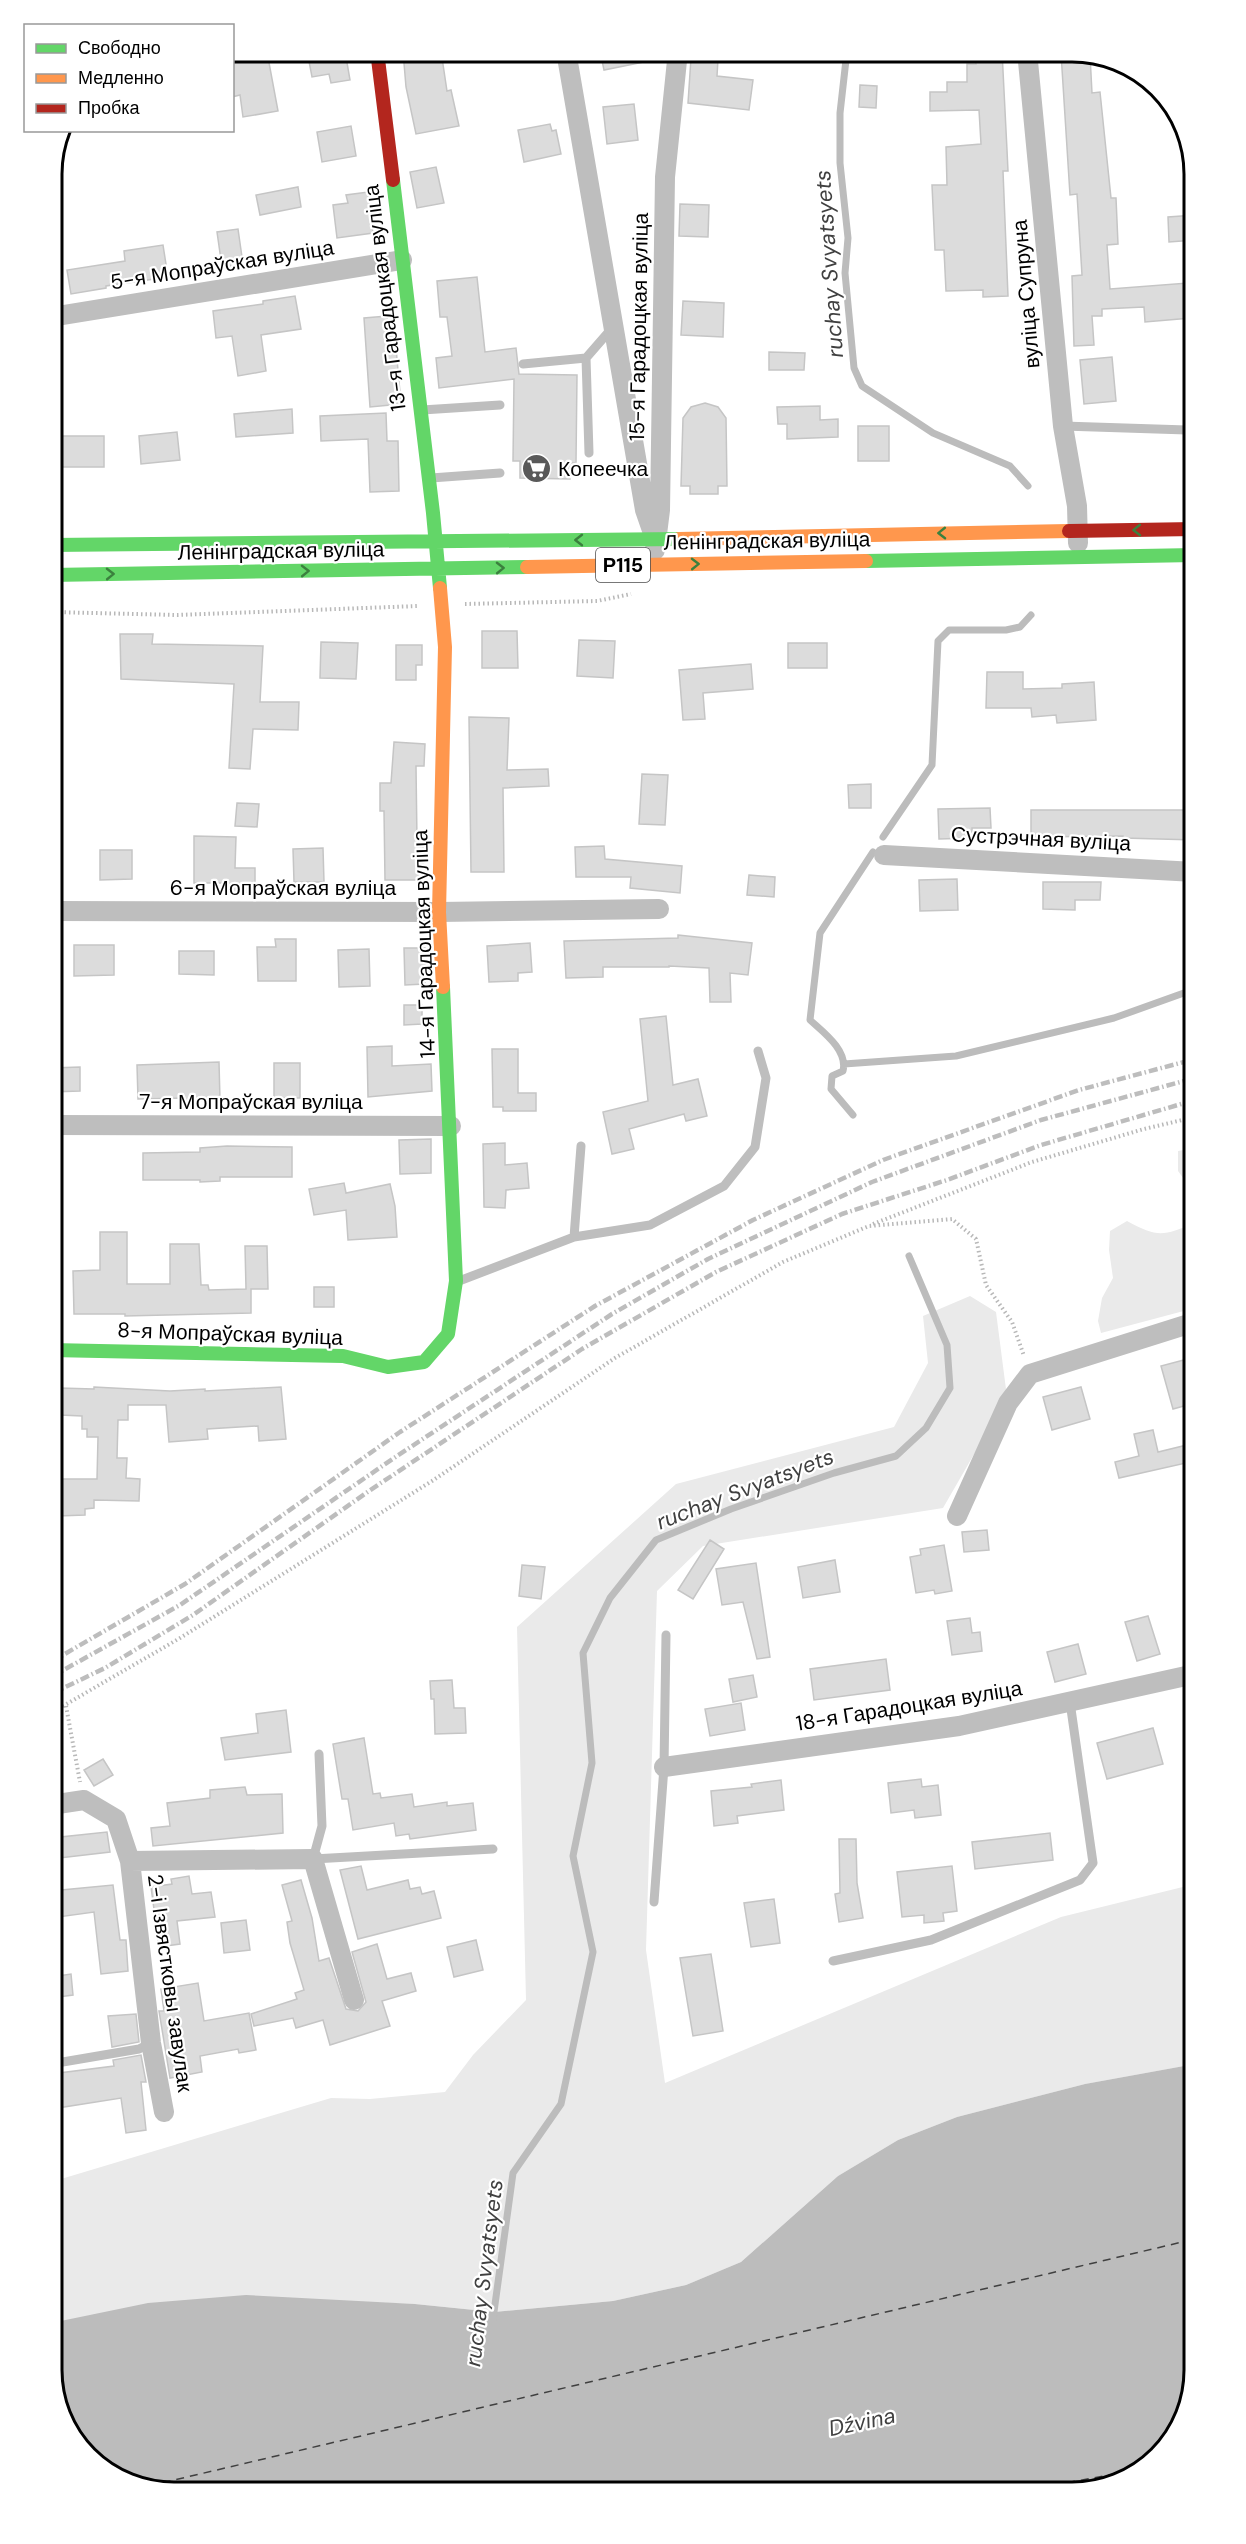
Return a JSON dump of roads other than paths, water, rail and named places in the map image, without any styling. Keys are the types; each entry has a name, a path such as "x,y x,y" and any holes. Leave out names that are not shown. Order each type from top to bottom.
{"main road":[{"name":"13-я Гарадоцкая вуліца","path":"378,62 438,569"},
{"name":"Ленінградская вуліца","path":"62,545 655,539 1184,529"},
{"name":"Ленінградская вуліца","path":"62,575 1184,555"},
{"name":"14-я Гарадоцкая вуліца","path":"438,569 445,647 440,912 456,1281"},
{"name":"8-я Мопраўская вуліца","path":"62,1350 343,1356 388,1367 424,1362 448,1334 456,1281"}],"street":[{"name":"15-я Гарадоцкая вуліца","path":"568,62 645,510 655,539"},
{"name":"15-я Гарадоцкая вуліца","path":"655,539 660,500 665,177 677,62"},
{"name":"вуліца Супруна","path":"1028,62 1063,426 1077,506 1078,557"},
{"name":"5-я Мопраўская вуліца","path":"62,315 402,260"},
{"path":"655,539 656,564"},
{"name":"Сустрэчная вуліца","path":"884,855 1184,871"},
{"name":"6-я Мопраўская вуліца","path":"62,911 440,912 659,909"},
{"name":"7-я Мопраўская вуліца","path":"62,1125 451,1126"},
{"path":"957,1516 1008,1403 1030,1374 1184,1325"},
{"name":"18-я Гарадоцкая вуліца","path":"664,1767 959,1726 1184,1676"},
{"name":"2-і Ізвястковы завулак","path":"62,1803 84,1800 116,1819 130,1861 151,2043 164,2112"},
{"path":"130,1861 314,1859 354,2000"}],"lane":[{"path":"589,453 586,358 613,327"},
{"path":"523,364 586,358"},
{"path":"420,410 500,405"},
{"path":"1063,426 1184,430"},
{"path":"428,478 500,473"},
{"path":"456,1281 574,1238 650,1225 724,1186 755,1147 766,1078 758,1051"},
{"path":"574,1238 581,1146"},
{"path":"654,1902 664,1767 666,1635"},
{"path":"833,1961 931,1940 1080,1880 1093,1863 1070,1702"},
{"path":"319,1754 322,1826 314,1859 494,1849"},
{"path":"62,2062 139,2049 151,2043"}],"water":[{"name":"Dźvina","path":"1184,2066 1184,2385 1173,2420 1152,2450 1128,2467 1108,2477 1080,2482 166,2482 138,2477 105,2459 85,2439 67,2406 62,2378 62,2321 148,2303 246,2295 415,2304 494,2312 613,2301 686,2285 741,2262 838,2176 898,2140 957,2117 1085,2084"}],"waterway":[{"name":"ruchay Svyatsyets","path":"846,62 840,113 840,163 848,238 845,273 854,368 862,386 933,433 1010,466 1028,486"},
{"name":"ruchay Svyatsyets","path":"883,837 932,765 938,641 949,630 1006,630 1020,627 1031,615"},
{"name":"ruchay Svyatsyets","path":"853,1115 831,1089 832,1076 843,1071 842,1056 833,1042 810,1020 820,933 873,852"},
{"path":"844,1064 956,1056 1114,1018 1184,993"},
{"name":"ruchay Svyatsyets","path":"493,2319 513,2173 561,2104 593,1952 573,1856 592,1763 583,1653 610,1598 656,1540 731,1509 834,1473 896,1456 926,1428 950,1388 947,1345 909,1256"}],"railway":[{"path":"62,1656 185,1584 400,1432 595,1306 753,1220 883,1160 1079,1090 1184,1062"},
{"path":"62,1671 180,1605 394,1458 612,1314 708,1259 872,1182 1041,1120 1184,1081"},
{"path":"62,1689 105,1668 193,1615 369,1491 582,1349 716,1272 842,1214 947,1180 1041,1145 1184,1103"}],"place":[{"name":"Копеечка","path":"537,469"}]}
